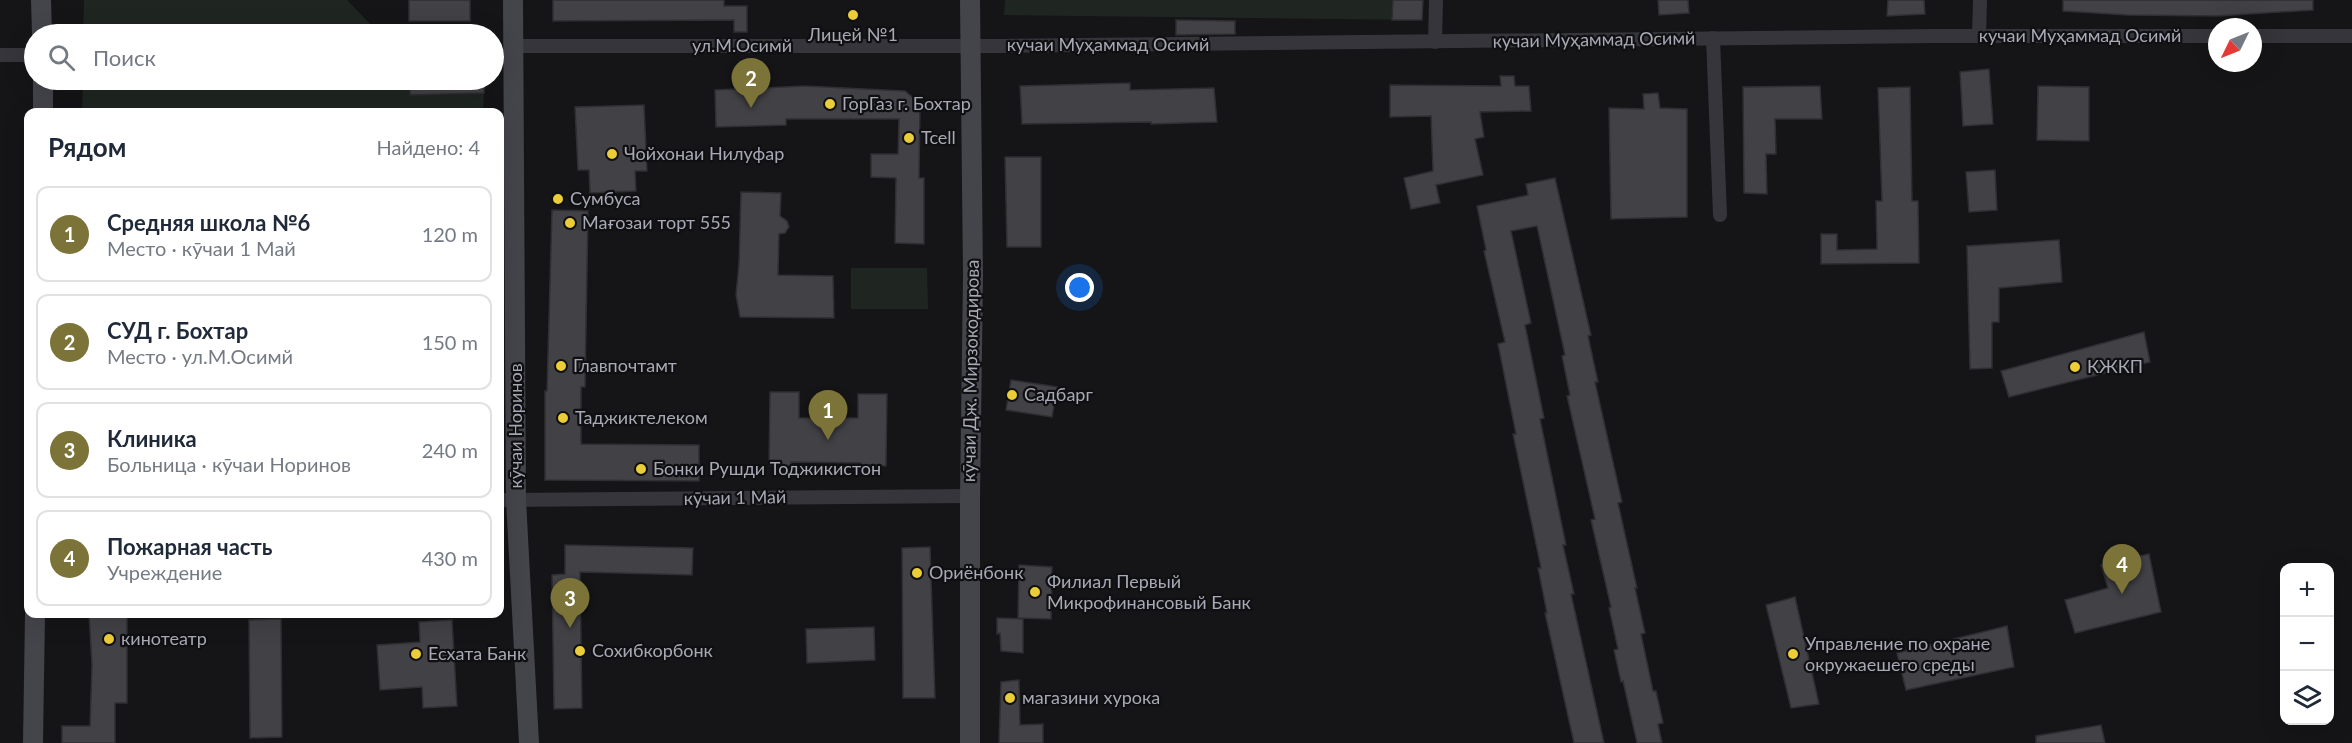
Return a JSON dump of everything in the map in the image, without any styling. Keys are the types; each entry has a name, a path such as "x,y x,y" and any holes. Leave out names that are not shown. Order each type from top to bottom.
{"street":[{"path":"41,0 42,24"},
{"name":"кӯчаи Норинов","path":"513,0 508,500 530,743"},
{"name":"кӯчаи Дж. Мирзокодирова","path":"970,0 973,276 970,743"},
{"path":"1435,42 1436,0"},
{"path":"1979,36 1980,0"},
{"name":"кучаи Муҳаммад Осимй","path":"971,45 2208,36"},
{"path":"2262,36 2352,36"},
{"path":"1713,39 1720,215"},
{"name":"ул.М.Осимй","path":"513,46 971,45"},
{"path":"0,55 24,55"},
{"path":"43,90 43,108"},
{"name":"кӯчаи 1 Май","path":"508,500 970,496"},
{"path":"31,740 35,618"}],"shaded area":[{"path":"84,0 347,0 370,24 83,24"},
{"path":"1005,0 1420,0 1419,20 1004,15"},
{"path":"83,90 410,90 411,95 484,93 483,108 82,108"},
{"path":"851,268 927,268 928,309 851,309"}],"building":[{"path":"409,0 470,0 470,21 409,21"},
{"path":"553,0 724,0 724,6 747,6 747,32 734,32 734,20 553,21"},
{"path":"1393,0 1423,0 1422,20 1392,20"},
{"path":"1658,0 1688,0 1689,13 1659,15"},
{"path":"1888,0 1924,0 1925,14 1887,16"},
{"path":"2063,0 2313,0 2313,10 2218,16 2127,15 2063,11"},
{"path":"1176,20 1235,21 1235,34 1176,35"},
{"path":"1989,69 1993,124 1963,126 1960,72"},
{"path":"1500,76 1514,76 1515,86 1529,86 1531,111 1480,112 1484,137 1475,139 1483,175 1436,185 1440,203 1411,209 1404,178 1433,171 1431,116 1390,117 1390,85 1501,86"},
{"path":"1130,83 1130,90 1214,88 1217,122 1022,124 1020,86"},
{"path":"805,86 905,91 917,101 920,108 919,178 924,178 924,244 895,243 896,178 871,177 871,154 898,154 899,119 786,119 786,125 716,127 715,90"},
{"path":"1820,86 1822,119 1775,119 1776,154 1766,154 1767,194 1744,193 1743,87"},
{"path":"2038,86 2089,87 2089,141 2037,140"},
{"path":"1910,87 1912,201 1918,201 1919,263 1821,264 1821,234 1837,234 1837,250 1877,249 1876,201 1882,201 1878,88"},
{"path":"410,90 484,90 484,93 410,95"},
{"path":"1658,93 1660,108 1687,109 1687,217 1611,219 1609,108 1644,109 1643,94"},
{"name":"Чойхонаи Нилуфар","path":"644,105 647,171 635,171 636,191 590,193 589,170 578,170 575,107"},
{"path":"1005,157 1041,157 1041,247 1007,247"},
{"path":"1995,170 1997,210 1969,212 1966,172"},
{"path":"1555,178 1591,335 1588,336 1598,382 1595,382 1622,502 1618,503 1645,633 1641,634 1653,691 1656,691 1663,723 1658,724 1662,743 1637,743 1623,681 1621,682 1614,650 1618,649 1609,608 1611,607 1591,520 1595,519 1567,396 1570,395 1562,356 1565,355 1537,226 1511,231 1531,323 1525,325 1544,418 1540,419 1566,545 1563,545 1574,594 1571,594 1604,743 1574,743 1545,613 1547,613 1538,568 1541,568 1513,434 1516,434 1498,344 1505,342 1484,251 1486,250 1477,206 1528,195 1526,184"},
{"path":"741,192 781,193 780,216 787,221 789,227 785,233 779,234 778,275 833,276 834,318 740,317 736,295"},
{"path":"552,210 588,211 585,387 581,387 581,444 699,445 699,481 545,480 545,391 547,391"},
{"path":"2059,240 2062,282 1999,288 1999,322 1992,322 1992,368 1970,369 1967,246"},
{"name":"КЖКП","path":"2144,332 2150,362 2009,397 2001,371"},
{"path":"1011,380 1057,387 1052,417 1006,410"},
{"path":"770,392 799,392 799,418 858,418 858,394 887,394 886,466 861,465 861,463 791,462 791,466 769,465"},
{"path":"565,545 693,548 692,575 580,572 582,708 554,709 552,575 565,574"},
{"path":"930,547 935,698 903,698 902,548"},
{"path":"2149,554 2161,612 2075,633 2065,600 2108,588 2101,565"},
{"name":"Филиал Первый Микрофинансовый Банк","path":"1019,565 1052,567 1051,619 1018,618"},
{"name":"Управление по охране окружаешего среды","path":"1795,597 1819,704 1791,708 1766,605"},
{"path":"89,618 127,618 127,703 115,703 115,743 62,743 62,726 90,726 92,665"},
{"path":"997,618 1023,619 1023,653 1001,651 1000,633 997,634"},
{"path":"281,619 282,737 250,738 249,620"},
{"name":"Есхата Банк","path":"452,620 457,706 423,708 422,687 380,690 377,645 420,642 419,622"},
{"path":"2007,626 2014,667 1906,690 1897,653"},
{"path":"874,627 875,660 807,663 806,629"},
{"path":"1019,680 1020,725 1043,724 1043,743 999,743 1001,682"},
{"path":"2101,725 2105,743 2036,743 2036,736"}],"place":[{"name":"Лицей №1","path":"853,15"},
{"name":"ГорГаз г. Бохтар","path":"830,104"},
{"name":"СУД г. Бохтар","path":"751,108"},
{"name":"Tcell","path":"909,138"},
{"name":"Чойхонаи Нилуфар","path":"612,154"},
{"name":"Сумбуса","path":"558,199"},
{"name":"Мағозаи торт 555","path":"570,223"},
{"name":"Главпочтамт","path":"561,366"},
{"name":"КЖКП","path":"2075,367"},
{"name":"Садбарг","path":"1012,395"},
{"name":"Таджиктелеком","path":"563,418"},
{"name":"Средняя школа №6","path":"828,440"},
{"name":"Бонки Рушди Тоджикистон","path":"641,469"},
{"name":"Ориёнбонк","path":"917,573"},
{"name":"Филиал Первый Микрофинансовый Банк","path":"1035,592"},
{"name":"Пожарная часть","path":"2122,594"},
{"name":"Клиника","path":"570,628"},
{"name":"кинотеатр","path":"109,639"},
{"name":"Сохибкорбонк","path":"580,651"},
{"name":"Есхата Банк","path":"416,654"},
{"name":"Управление по охране окружаешего среды","path":"1793,654"},
{"name":"магазини хурока","path":"1010,698"}]}
